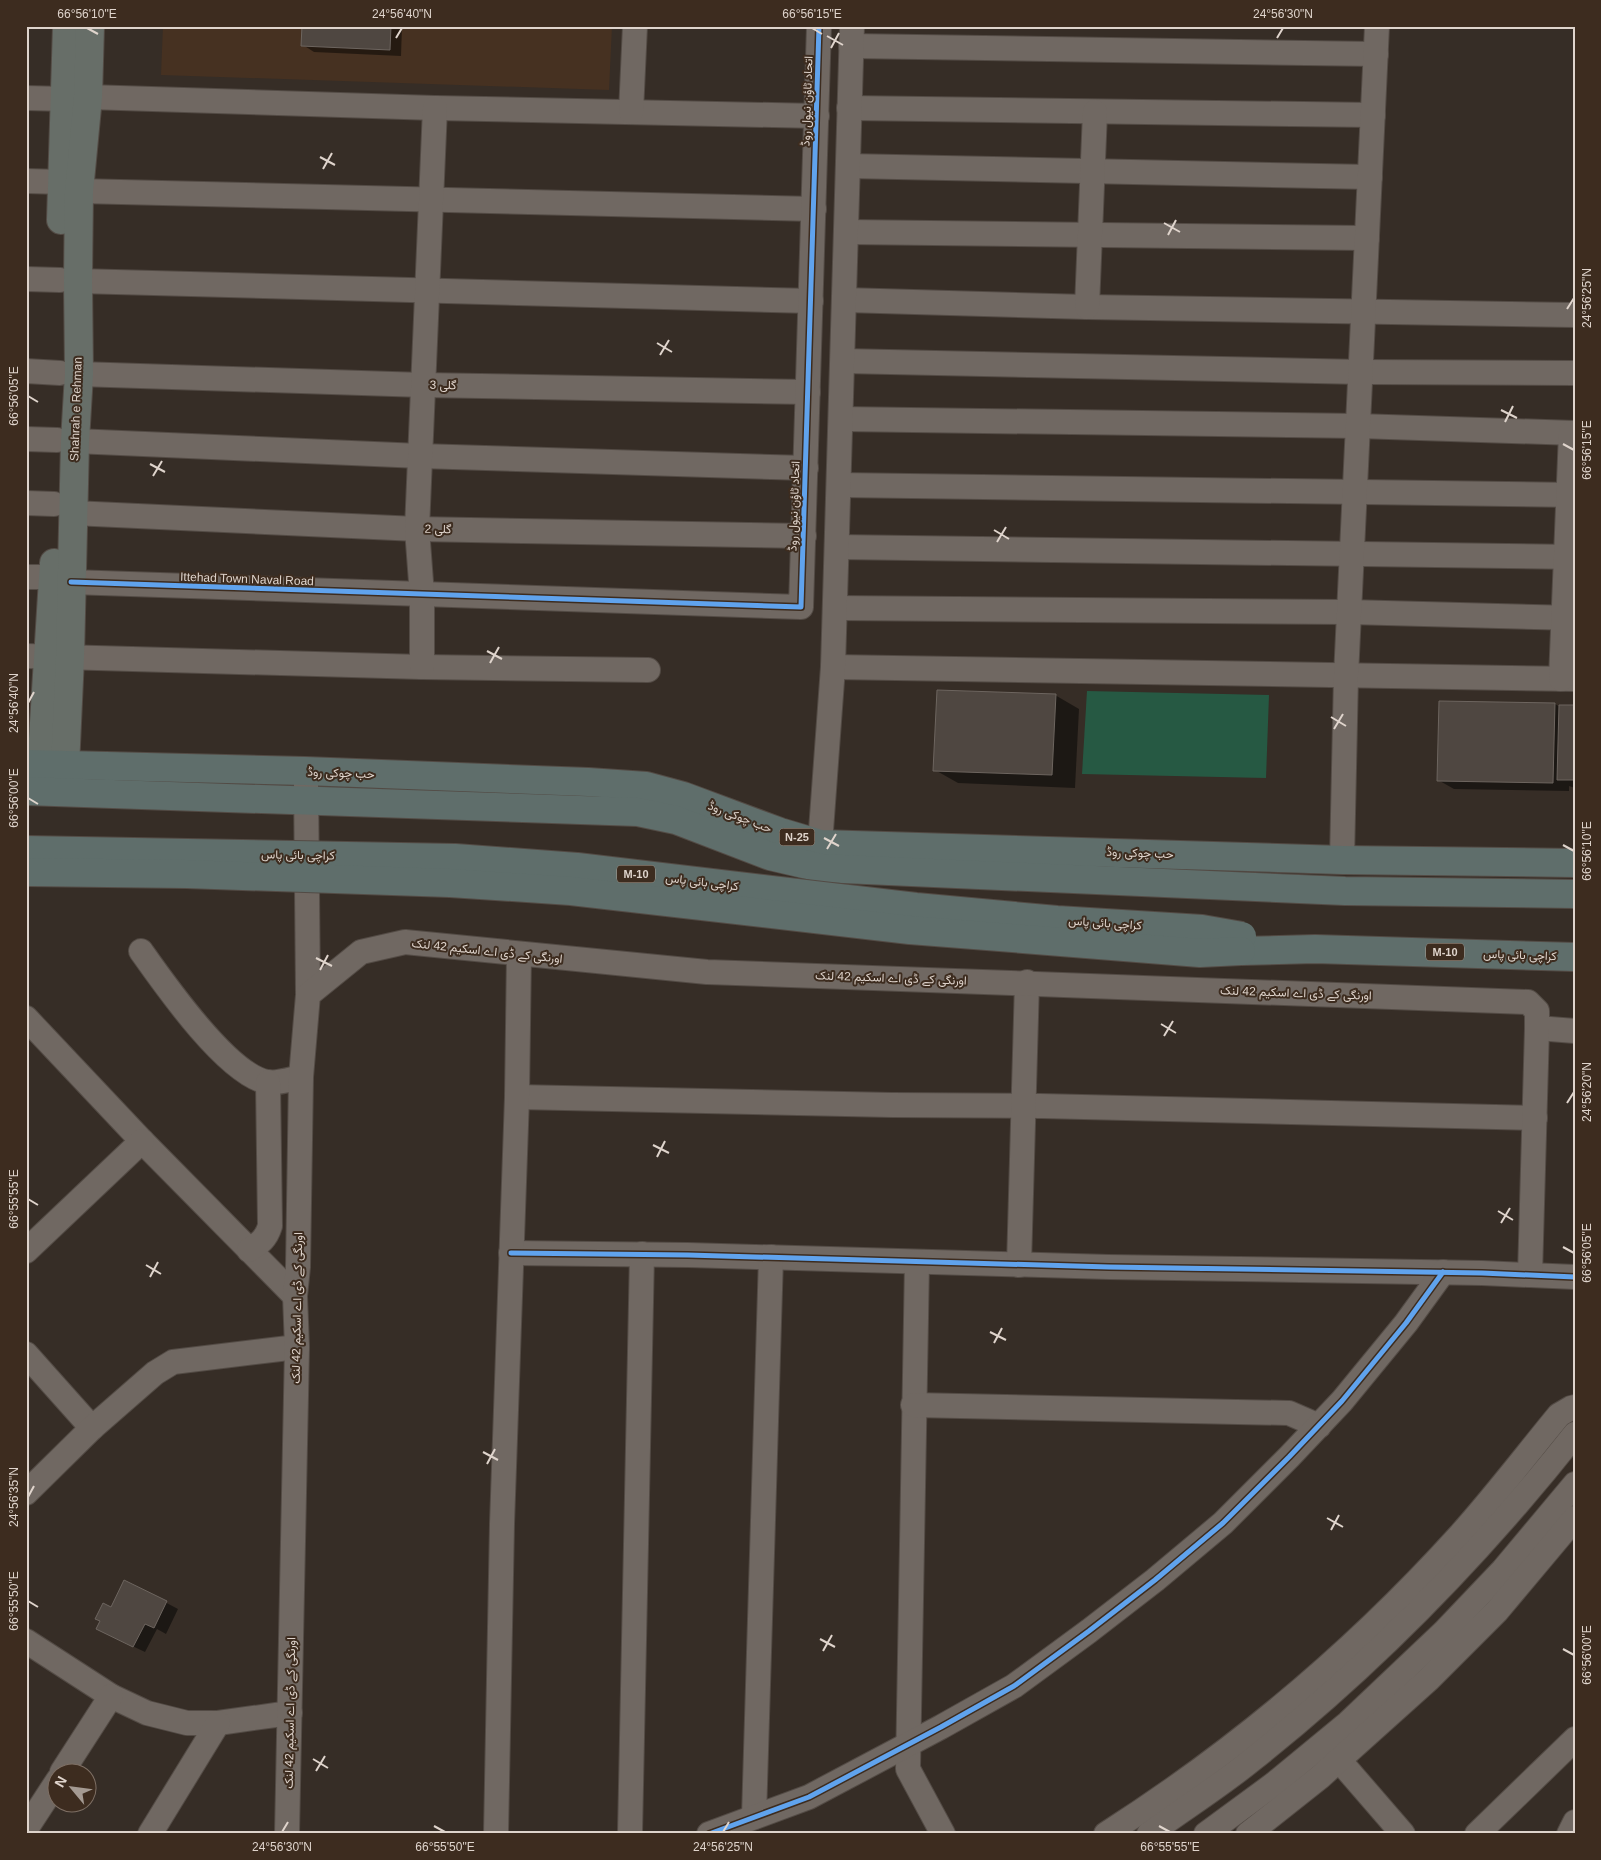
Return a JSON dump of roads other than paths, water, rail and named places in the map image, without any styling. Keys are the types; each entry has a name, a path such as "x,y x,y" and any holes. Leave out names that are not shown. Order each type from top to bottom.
{"highway":[{"name":"حب چوکی روڈ","path":"44,778 305,772 588,782 646,786 684,796 780,832 820,856 1575,863"},
{"path":"44,778 306,801 638,812 676,820 770,856 820,856 1345,891 1575,894"},
{"name":"کراچی بائی پاس","path":"26,850 455,858 577,867 916,907 1057,920 1202,929 1242,944"},
{"name":"کراچی بائی پاس","path":"26,872 186,874 450,883 571,891 910,930 1200,953 1242,944 1315,949 1575,957"}],"main road":[{"name":"Shahrah e Rehman","path":"68,26 76,98"},
{"name":"Shahrah e Rehman","path":"44,778 48,656 62,580 69,373 70,186 76,98 90,26"}],"street":[{"path":"631,112 636,26"},
{"name":"اتحاد ٹاؤن نیول روڈ","path":"422,595 801,607 819,26"},
{"path":"1342,860 1346,676 1377,26"},
{"path":"820,856 833,667 842,419 851,36 1376,54"},
{"path":"26,98 816,116"},
{"path":"422,667 422,595 416,529 435,108"},
{"path":"849,108 1373,115"},
{"path":"1087,307 1095,112"},
{"path":"848,166 1370,177"},
{"path":"26,181 70,186 431,201 814,209"},
{"path":"846,232 1367,238"},
{"path":"26,279 811,302"},
{"path":"845,300 1087,307 1575,315"},
{"path":"843,361 1361,372 1575,374"},
{"name":"گلی 3","path":"26,371 423,385 808,392"},
{"path":"833,667 1568,679 1573,433 1358,426 842,419"},
{"path":"26,439 420,456 806,468"},
{"path":"839,485 1355,490 1571,495"},
{"name":"گلی 2","path":"26,503 63,509 416,529 804,536"},
{"path":"837,547 1570,557"},
{"name":"Ittehad Town Naval Road","path":"26,577 422,595"},
{"path":"835,608 1349,612 1569,618"},
{"path":"48,656 422,667 648,670"},
{"path":"305,772 308,995"},
{"name":"اورنگی کے ڈی اے اسکیم 42 لنک","path":"287,1834 296,1347 295,1296 298,1267 301,1077 308,995 361,952 405,942 707,972 1521,1001 1528,1002 1537,1011 1538,1028"},
{"path":"141,951 181,1008 237,1067 255,1078 268,1082 301,1077"},
{"path":"496,1834 502,1524 517,1097 519,954"},
{"path":"1019,1265 1027,982"},
{"path":"27,1021 295,1296"},
{"path":"1530,1275 1538,1028 1575,1031"},
{"path":"249,1250 263,1242 270,1226 268,1082"},
{"path":"517,1097 1535,1118"},
{"path":"26,1251 142,1141"},
{"path":"512,1253 642,1254 1019,1265 1443,1272 1575,1277"},
{"path":"630,1834 642,1254"},
{"path":"754,1817 771,1257"},
{"path":"916,1262 908,1769 943,1834"},
{"path":"709,1834 809,1797 1014,1686 1148,1586 1223,1523 1319,1426 1406,1323 1443,1272"},
{"path":"26,1493 92,1428 155,1372 173,1362 296,1347"},
{"path":"26,1354 92,1428"},
{"path":"914,1405 1289,1413 1319,1426"},
{"path":"1106,1834 1146,1809 1226,1750 1321,1672 1387,1611 1461,1534 1559,1415 1575,1407"},
{"path":"1148,1834 1252,1761 1312,1711 1414,1617 1524,1499 1575,1434"},
{"path":"1206,1834 1274,1784 1348,1723 1444,1632 1503,1570 1575,1484"},
{"path":"1248,1834 1339,1760 1430,1679 1497,1611 1575,1518"},
{"path":"26,1641 111,1696 147,1712 187,1723 218,1723 290,1713"},
{"path":"68,1762 111,1696"},
{"path":"150,1834 218,1723"},
{"path":"1477,1834 1575,1739"},
{"path":"1339,1760 1403,1834"},
{"path":"26,1830 48,1796"},
{"path":"1569,1834 1575,1822"}]}
